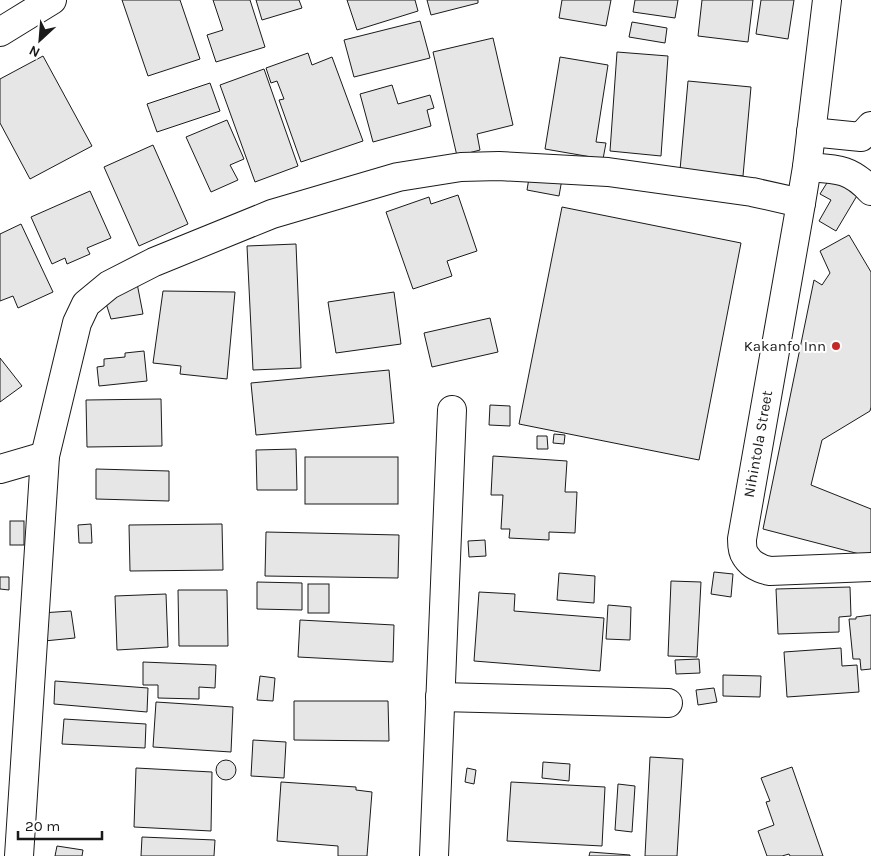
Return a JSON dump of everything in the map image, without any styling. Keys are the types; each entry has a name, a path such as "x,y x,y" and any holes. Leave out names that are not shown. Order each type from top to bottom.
{"street":[{"path":"0,32 52,0"},
{"name":"Nihintola Street","path":"827,0 801,204 742,539 744,554 752,563 770,571 871,567"},
{"path":"810,132 861,137 871,126"},
{"path":"19,856 45,456 77,323 86,304 109,285 154,262 272,214 398,177 461,167 499,166 608,172 752,192 801,204"},
{"path":"806,167 840,170 852,175 871,191"},
{"path":"434,856 452,410"},
{"path":"0,469 45,456"},
{"path":"440,697 668,703"}],"building":[{"path":"122,0 180,0 200,59 148,76"},
{"path":"213,0 250,0 265,47 216,62 207,35 223,30"},
{"path":"256,0 299,0 302,8 262,20"},
{"path":"347,0 415,0 418,11 357,30"},
{"path":"427,0 478,0 478,3 431,15"},
{"path":"562,0 611,0 606,26 559,18"},
{"path":"635,0 678,0 675,18 633,12"},
{"path":"702,0 753,0 748,42 698,36"},
{"path":"761,0 794,0 788,39 756,34"},
{"path":"420,21 430,58 354,77 344,40"},
{"path":"632,22 667,28 665,43 629,37"},
{"path":"493,38 513,125 477,134 480,150 457,156 433,52"},
{"path":"617,52 668,56 661,156 610,151"},
{"path":"308,53 312,65 332,57 363,141 301,162 279,100 284,99 277,81 271,83 266,68"},
{"path":"43,56 92,146 30,179 0,123 0,79"},
{"path":"560,57 608,65 596,142 606,143 603,159 545,149"},
{"path":"264,69 298,166 255,182 220,85"},
{"path":"688,81 751,87 743,176 680,170"},
{"path":"210,83 220,111 157,132 147,104"},
{"path":"392,85 398,104 430,95 434,108 427,110 431,126 373,142 360,94"},
{"path":"227,120 244,159 230,165 238,180 211,192 186,137"},
{"path":"153,145 188,224 139,246 104,167"},
{"path":"530,172 562,179 559,196 527,190"},
{"path":"830,178 858,194 836,231 819,221 831,200 820,194"},
{"path":"90,191 111,238 87,248 90,254 67,264 65,258 52,264 31,217"},
{"path":"458,195 477,251 447,261 452,276 413,289 386,212 429,197 431,204"},
{"path":"562,207 741,243 699,460 519,424"},
{"path":"21,224 53,292 18,308 13,296 0,301 0,234"},
{"name":"Kakanfo Inn","path":"849,235 871,272 871,407 870,411 822,440 811,485 871,509 871,557 763,529 814,280 822,285 830,273 820,251"},
{"path":"296,244 301,368 253,370 247,246"},
{"path":"136,278 143,314 111,319 104,297"},
{"path":"163,291 235,292 227,379 180,374 181,366 153,363"},
{"path":"394,292 401,344 336,353 328,302"},
{"path":"490,318 498,352 432,367 424,333"},
{"path":"144,351 147,381 99,386 97,367 104,366 104,359 125,357 125,353"},
{"path":"0,358 22,386 0,402"},
{"path":"389,370 394,423 256,435 251,383"},
{"path":"161,399 162,446 87,447 86,400"},
{"path":"490,405 510,406 510,426 489,425"},
{"path":"554,434 565,435 564,444 553,443"},
{"path":"537,436 547,436 548,449 537,449"},
{"path":"296,449 297,490 257,490 256,450"},
{"path":"493,456 567,461 565,492 577,492 575,533 549,532 549,540 509,538 510,529 501,529 503,495 491,495"},
{"path":"305,457 398,457 398,504 305,504"},
{"path":"96,469 169,471 169,501 96,499"},
{"path":"10,521 24,521 24,545 10,545"},
{"path":"91,524 92,543 79,543 78,525"},
{"path":"222,524 223,570 130,571 129,525"},
{"path":"266,532 399,535 398,578 265,576"},
{"path":"485,540 486,556 469,557 468,541"},
{"path":"714,572 733,574 731,597 711,594"},
{"path":"559,573 595,576 594,603 557,600"},
{"path":"0,577 9,577 9,590 0,589"},
{"path":"671,581 701,582 697,657 668,656"},
{"path":"257,582 302,583 302,610 257,609"},
{"path":"308,584 329,584 329,613 308,613"},
{"path":"850,587 851,616 839,617 839,632 778,634 776,589"},
{"path":"178,590 227,590 228,646 179,646"},
{"path":"479,592 515,594 514,611 604,618 600,671 474,661"},
{"path":"166,594 168,647 117,650 115,596"},
{"path":"608,605 631,607 630,640 606,639"},
{"path":"71,611 75,638 44,641 41,613"},
{"path":"871,615 871,669 861,670 860,659 853,659 849,619"},
{"path":"300,620 394,625 393,662 298,657"},
{"path":"841,648 842,666 857,665 859,692 787,697 784,652"},
{"path":"699,659 700,673 676,674 675,660"},
{"path":"143,662 216,665 215,688 199,687 199,699 158,698 158,685 143,685"},
{"path":"723,675 761,676 760,697 723,696"},
{"path":"260,676 275,678 273,701 257,700"},
{"path":"55,681 148,688 147,712 54,704"},
{"path":"714,688 717,702 698,705 696,690"},
{"path":"294,701 388,701 389,741 294,740"},
{"path":"156,702 233,707 231,752 153,747"},
{"path":"64,719 146,724 145,748 62,744"},
{"path":"253,740 286,742 284,778 251,776"},
{"path":"650,757 683,759 677,856 645,856"},
{"path":"226,760 233,763 236,770 233,777 226,780 219,777 216,770 219,763"},
{"path":"543,762 570,764 569,781 542,778"},
{"path":"792,767 823,856 790,856 789,854 767,856 758,831 774,825 766,802 770,801 761,778"},
{"path":"136,768 212,772 211,831 134,827"},
{"path":"467,768 476,770 474,784 465,782"},
{"path":"281,782 356,787 356,790 372,792 367,856 338,856 338,846 277,841"},
{"path":"511,782 605,787 602,846 507,841"},
{"path":"618,784 635,786 632,832 615,830"},
{"path":"142,837 215,840 214,856 141,856"},
{"path":"57,846 83,850 82,856 55,856"},
{"path":"590,852 630,855 630,856 589,856"}],"place":[{"name":"Kakanfo Inn","path":"836,346"}]}
